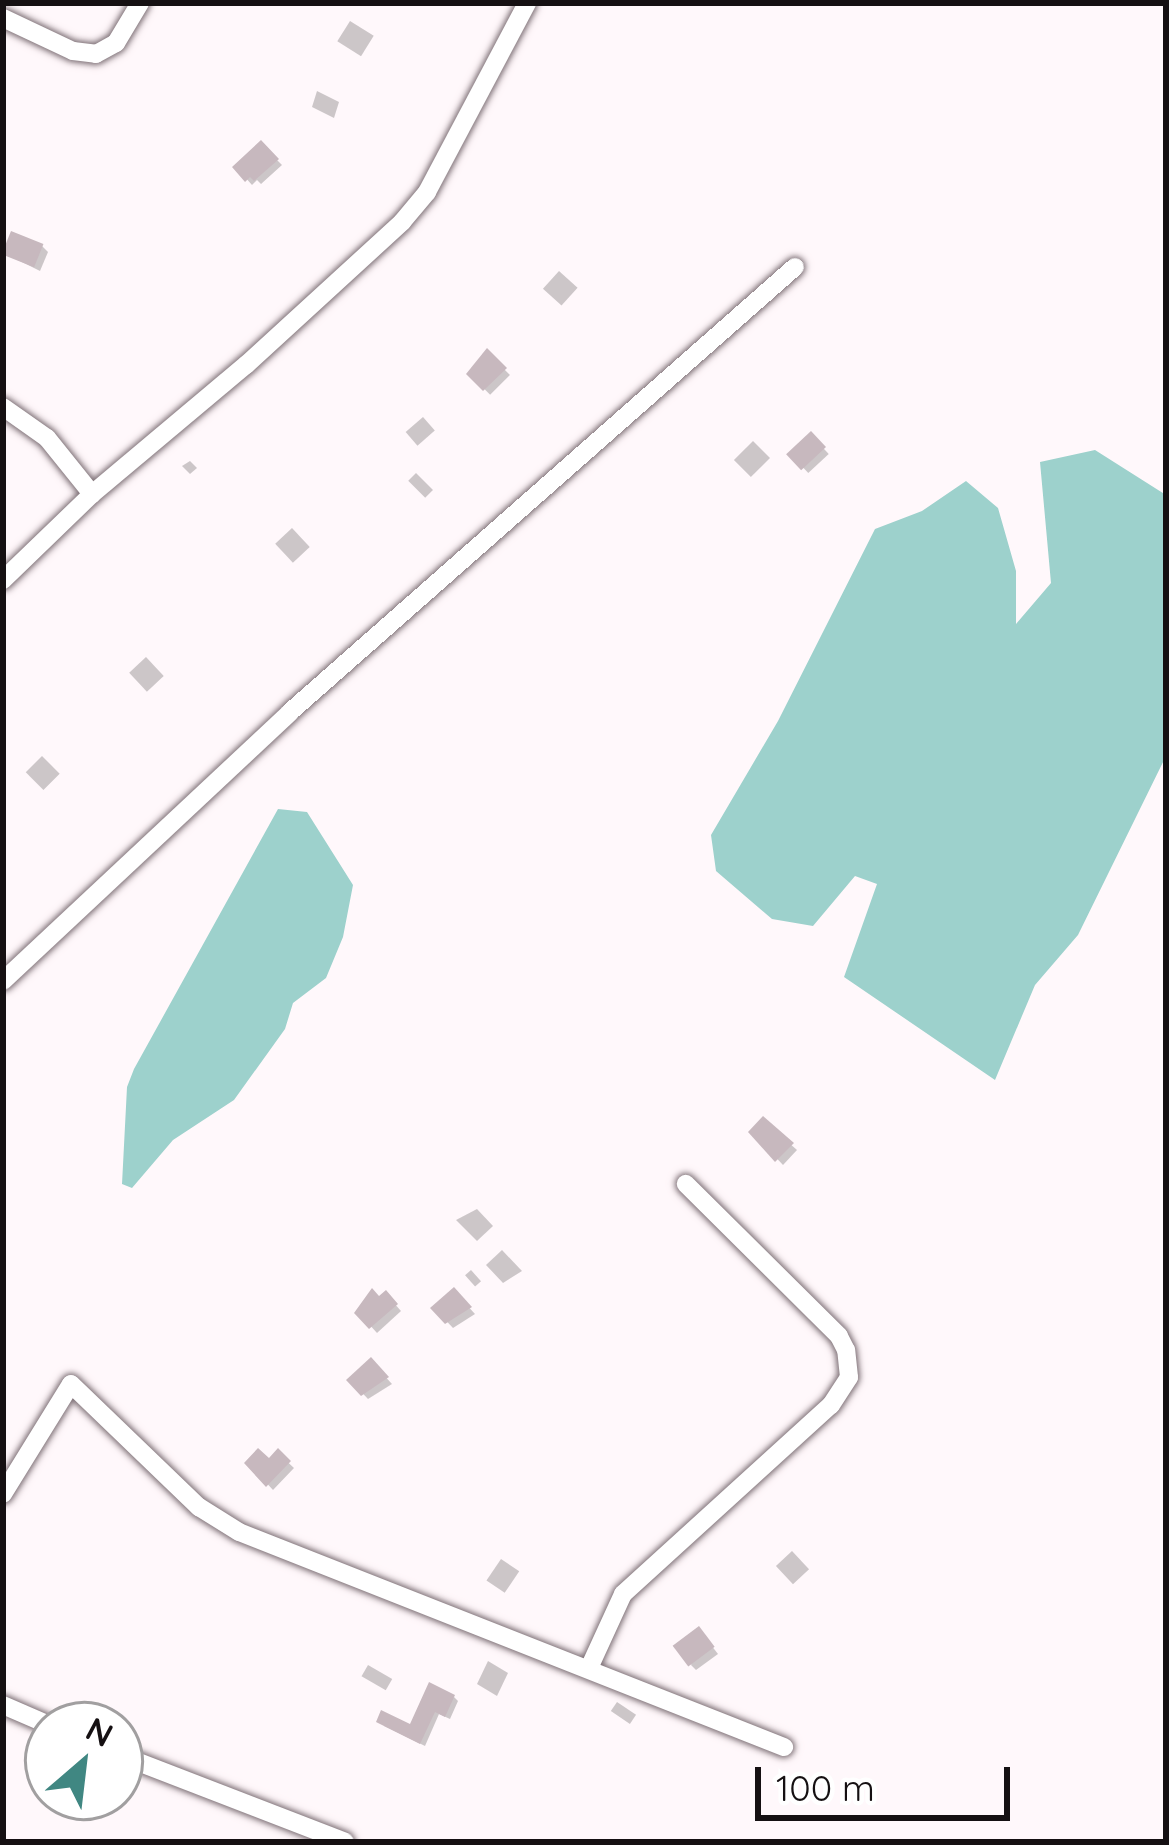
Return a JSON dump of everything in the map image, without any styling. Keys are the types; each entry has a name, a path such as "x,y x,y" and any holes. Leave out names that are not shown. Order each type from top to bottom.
{"street":[{"path":"3,18 74,51 96,54 116,44 140,3"},
{"path":"3,580 92,494 246,365 402,222 427,192 527,3"},
{"path":"3,981 290,712 795,267"},
{"path":"3,406 47,438 92,494"},
{"path":"590,1666 623,1594 831,1405 848,1377 847,1350 839,1336 686,1184"},
{"path":"3,1494 71,1384 217,1520 784,1747"},
{"path":"144,1765 336,1840"}],"water":[{"path":"1095,450 1166,495 1166,756 1078,935 1035,985 995,1080 844,977 877,884 855,876 813,926 772,919 716,871 711,835 778,721 875,529 922,511 966,481 998,508 1016,571 1016,624 1051,583 1040,462"},
{"path":"278,809 307,812 353,885 343,937 326,978 293,1003 285,1029 234,1100 173,1140 132,1188 122,1184 127,1087 134,1069"}],"building":[{"path":"261,140 279,159 254,181 250,177 245,182 232,167"},
{"path":"11,231 43,244 34,267 3,255"},
{"path":"487,348 507,368 483,391 466,374"},
{"path":"811,431 826,447 801,470 786,454"},
{"path":"763,1116 794,1143 775,1162 748,1132"},
{"path":"454,1287 472,1307 445,1324 430,1308"},
{"path":"372,1288 379,1296 386,1290 398,1304 369,1329 354,1313"},
{"path":"371,1357 389,1377 361,1396 346,1380"},
{"path":"258,1448 269,1458 278,1448 291,1461 266,1487 244,1463"},
{"path":"699,1626 715,1647 688,1667 673,1646"},
{"path":"429,1682 455,1695 445,1717 435,1712 420,1744 376,1722 381,1710 410,1724"}]}
